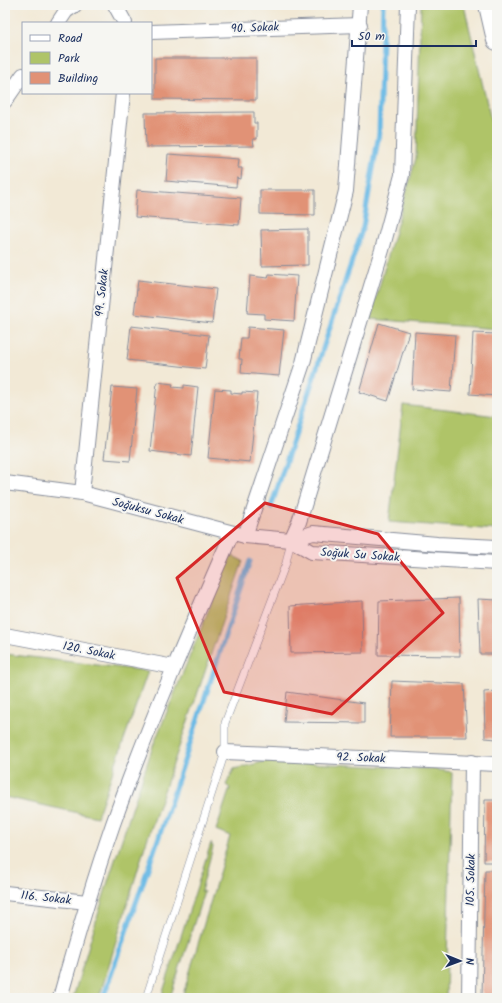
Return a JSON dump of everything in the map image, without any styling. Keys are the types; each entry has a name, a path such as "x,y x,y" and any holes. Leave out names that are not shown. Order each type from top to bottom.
{"main road":[{"path":"489,5 497,40"}],"street":[{"path":"59,22 66,11 75,5"},
{"path":"115,5 124,22"},
{"path":"60,998 87,902 113,825 174,667 239,535 303,363 346,191 360,25 360,5"},
{"path":"291,540 302,515 382,250 402,175 408,5"},
{"name":"90. Sokak","path":"152,32 360,25"},
{"path":"5,101 22,76"},
{"name":"99. Sokak","path":"82,493 123,94"},
{"name":"Soğuksu Sokak","path":"5,483 82,493 239,535 291,540"},
{"name":"Soğuk Su Sokak","path":"291,540 313,533 497,547"},
{"name":"Soğuk Su Sokak","path":"291,540 312,552 497,563"},
{"name":"120. Sokak","path":"5,635 174,667"},
{"name":"92. Sokak","path":"225,752 497,764"},
{"name":"105. Sokak","path":"469,998 472,762"},
{"name":"116. Sokak","path":"5,893 87,902"}],"lane":[{"path":"146,998 225,752 225,723 286,563 291,540"}],"highlighted area":[{"path":"265,503 378,534 443,613 332,714 224,692 177,578"}],"green space":[{"path":"421,5 464,5 497,146 497,329 370,319 416,158"},
{"path":"403,405 497,416 497,530 389,522"},
{"path":"231,555 243,561 145,846 99,998 73,998 109,878 153,746"},
{"path":"5,654 148,671 97,817 5,797"},
{"path":"267,761 432,769 452,772 446,998 182,998 230,836 216,830 230,788 226,785 234,769"},
{"path":"211,843 213,847 201,891 204,892 170,998 161,998"}],"building":[{"path":"155,58 256,58 256,100 155,99"},
{"path":"254,112 254,123 257,123 257,139 253,139 254,146 146,147 145,113"},
{"path":"168,154 239,159 238,168 242,168 241,179 237,178 236,187 166,181"},
{"path":"137,190 241,198 239,225 135,217"},
{"path":"260,190 315,190 315,215 260,214"},
{"path":"308,229 308,265 262,266 261,230"},
{"path":"269,274 297,276 294,321 264,319 264,314 247,313 250,276 268,278"},
{"path":"138,280 216,289 212,323 134,314"},
{"path":"379,323 409,332 388,401 359,392"},
{"path":"131,326 209,335 205,369 127,360"},
{"path":"248,327 284,330 279,376 241,373 242,359 239,359 241,338 247,338"},
{"path":"415,332 455,335 451,392 412,389"},
{"path":"473,333 497,334 497,396 470,394"},
{"path":"157,382 173,384 172,387 184,388 184,385 198,387 191,456 150,451"},
{"path":"112,387 137,389 130,461 104,459"},
{"path":"215,389 231,390 231,393 257,393 250,462 208,458"},
{"path":"459,598 460,656 378,655 379,601"},
{"path":"478,599 497,600 497,654 480,654"},
{"path":"362,601 363,652 291,653 290,606"},
{"path":"392,681 464,684 467,737 390,737"},
{"path":"497,691 497,739 485,738 484,692"},
{"path":"287,692 364,703 364,723 284,722"},
{"path":"485,800 497,800 497,862 484,862"},
{"path":"485,870 497,870 497,996 482,995"}],"waterway":[{"path":"271,507 363,227 379,133 383,5"},
{"path":"103,998 162,828 250,561"}]}
